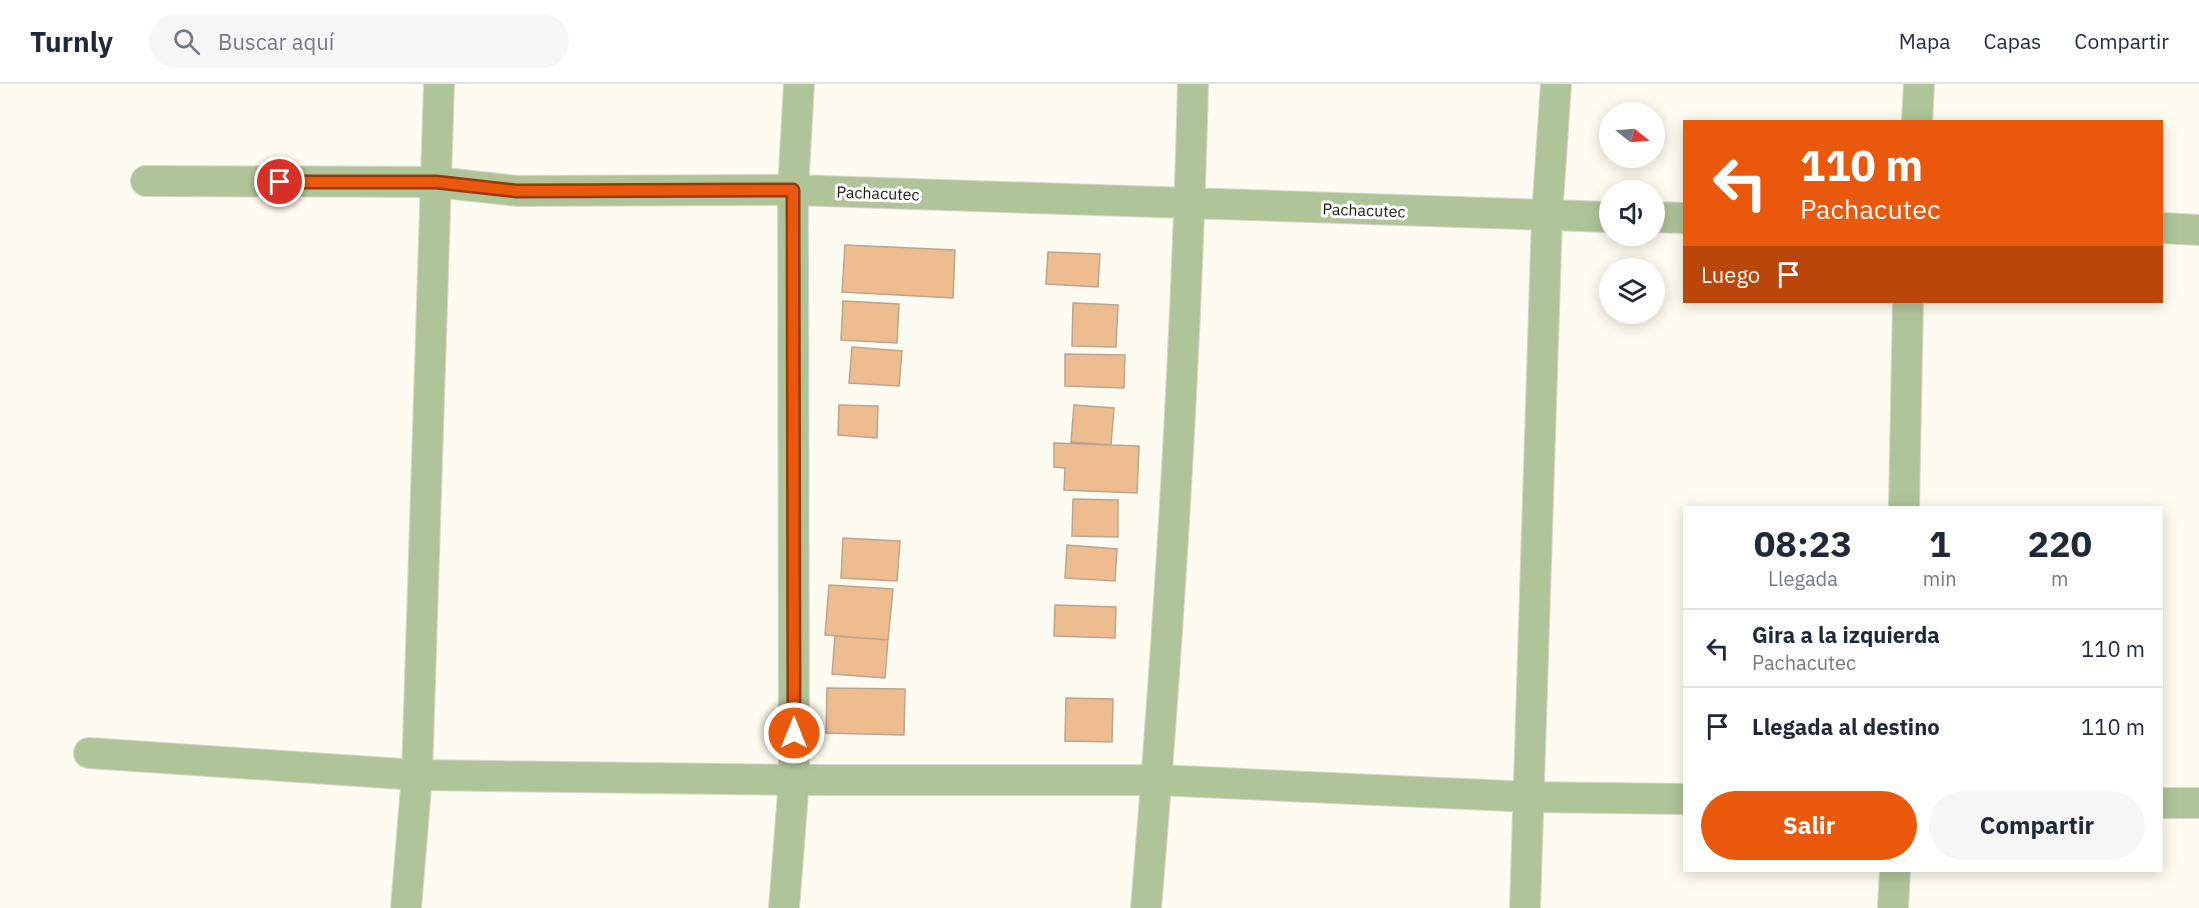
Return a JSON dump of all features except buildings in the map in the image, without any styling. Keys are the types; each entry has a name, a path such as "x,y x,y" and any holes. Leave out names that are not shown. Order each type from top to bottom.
{"street":[{"path":"406,908 417,775 439,84"},
{"path":"784,908 794,780 793,190 799,84"},
{"path":"1146,908 1157,780 1190,204 1193,84"},
{"path":"1525,908 1547,216 1556,84"},
{"path":"1917,120 1919,84"},
{"name":"Pachacutec","path":"146,181 436,182 517,191 793,190 1599,217"},
{"path":"1665,217 1683,218"},
{"path":"2163,228 2199,230"},
{"path":"1904,506 1908,303"},
{"path":"89,753 417,775 794,780 1157,780 1530,797 1683,799"},
{"path":"2163,803 2199,803"},
{"path":"1893,908 1895,872"}],"route":[{"path":"280,182 436,182 517,191 793,190 794,733"}]}
